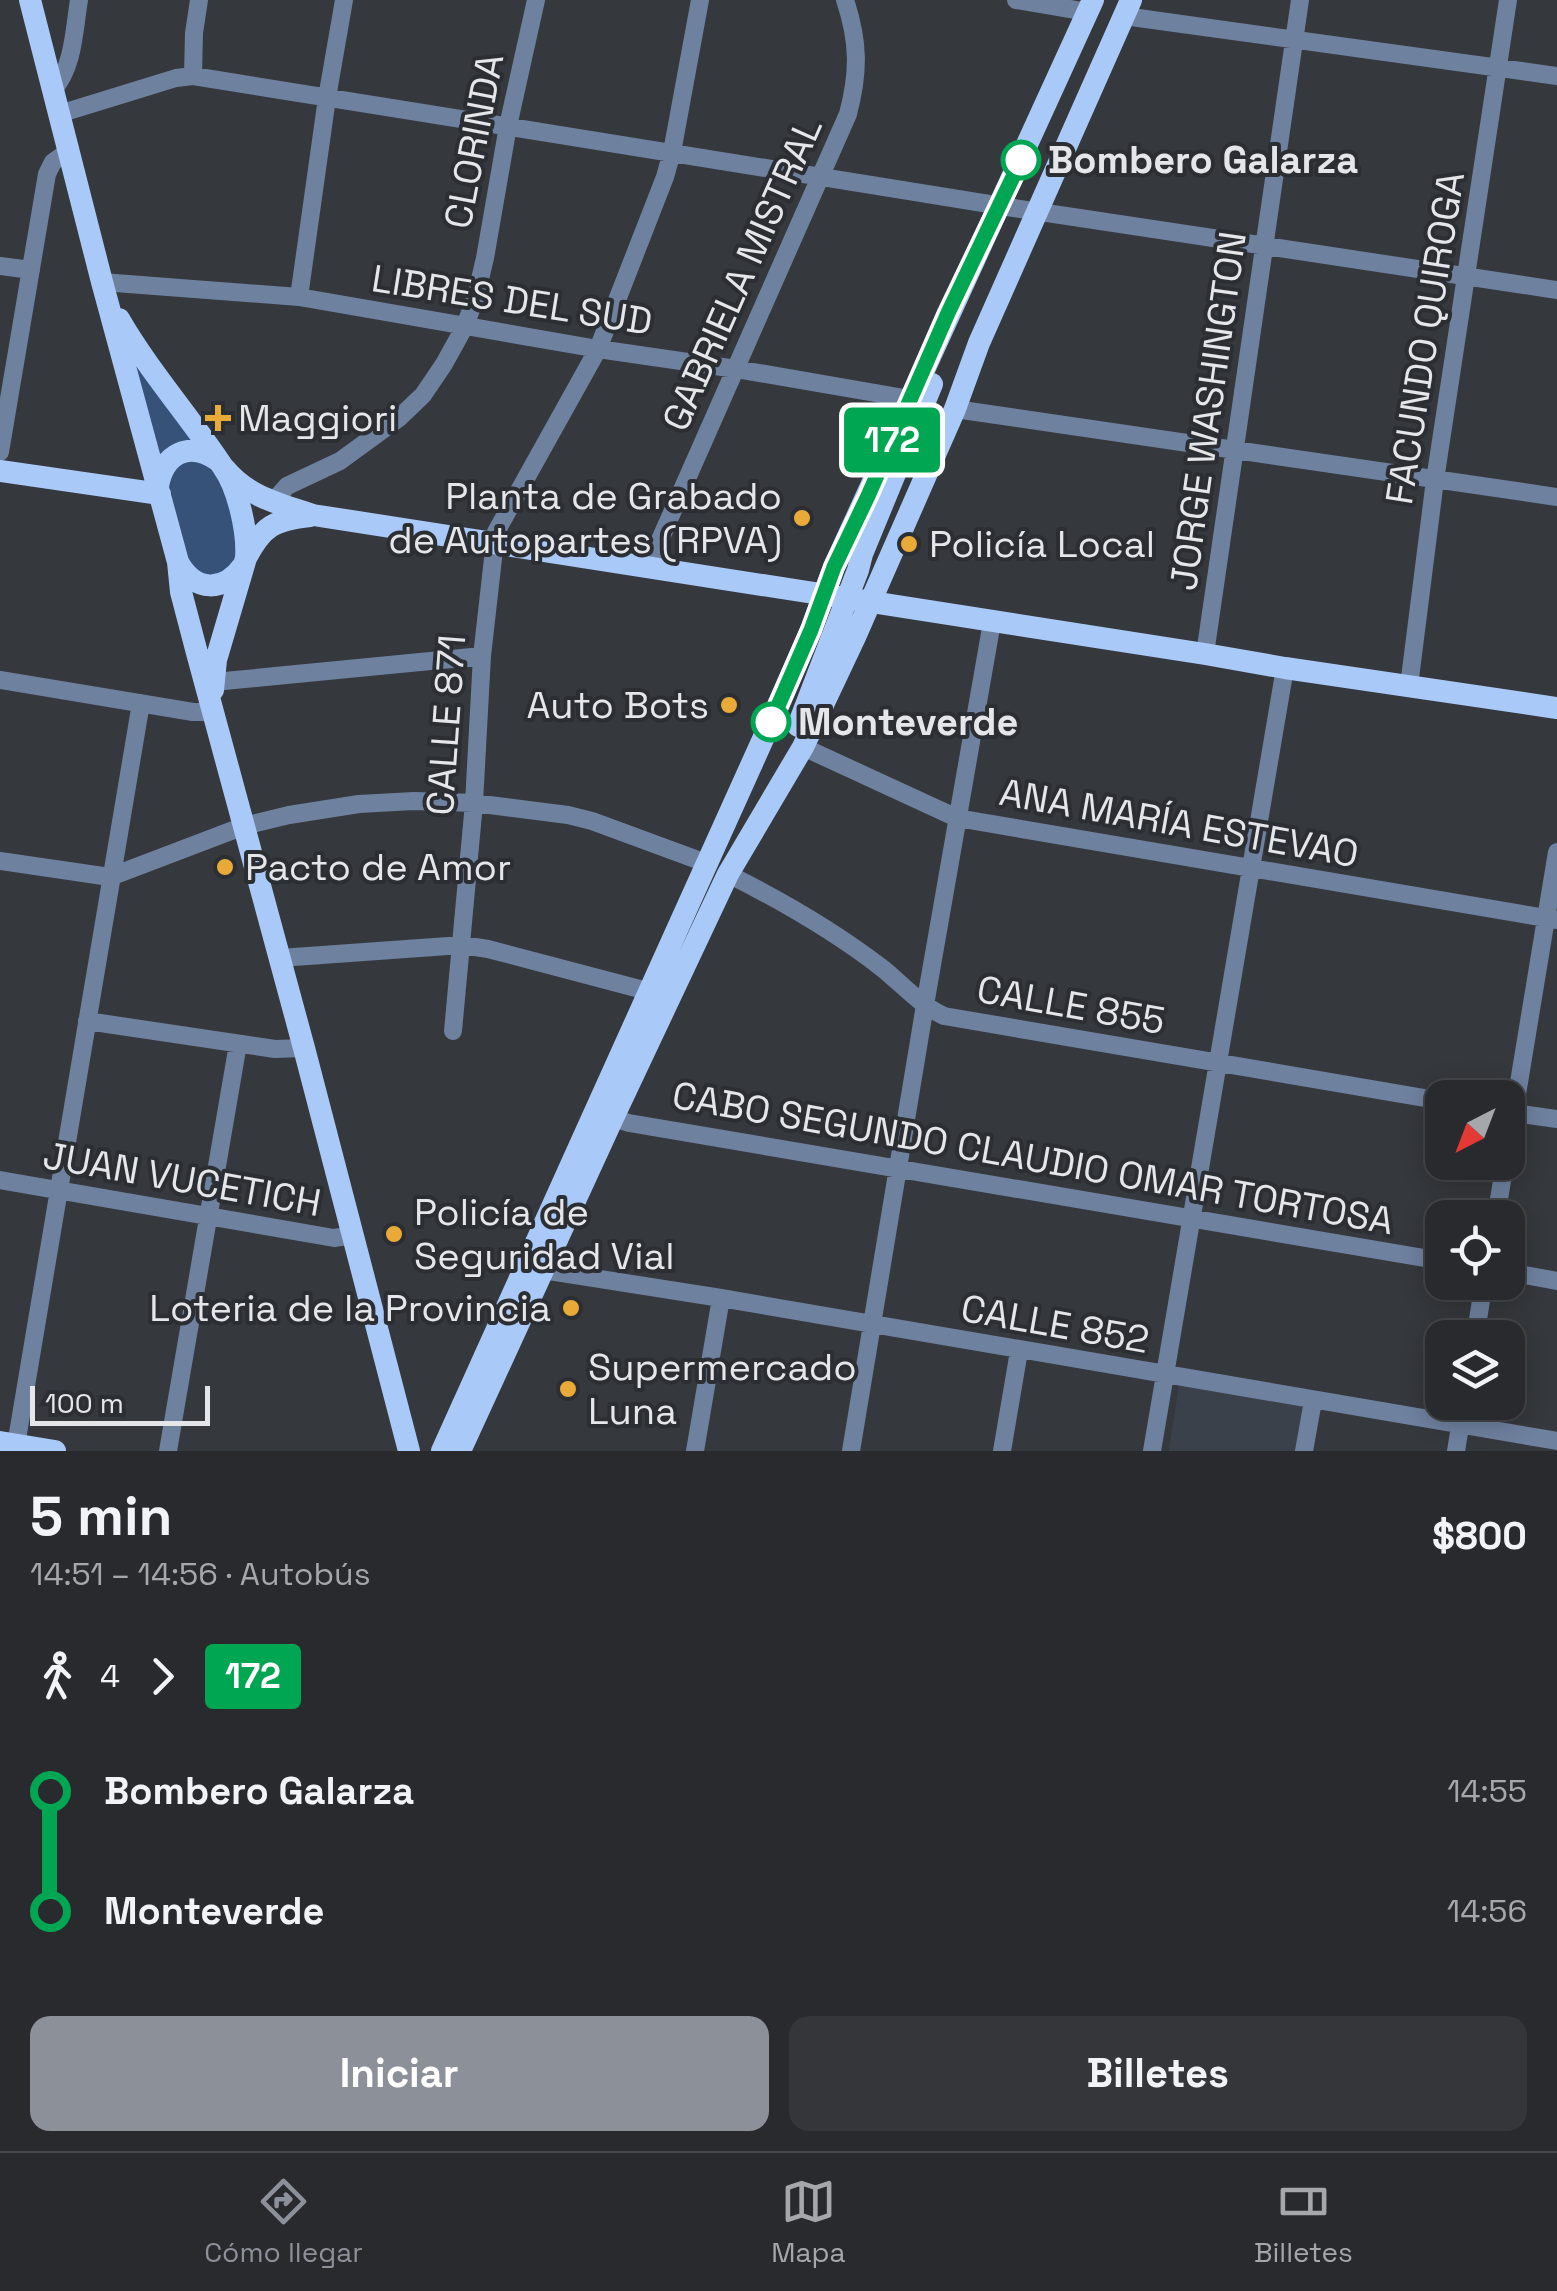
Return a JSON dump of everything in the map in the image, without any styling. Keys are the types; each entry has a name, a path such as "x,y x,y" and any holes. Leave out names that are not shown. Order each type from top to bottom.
{"main road":[{"path":"30,0 178,562 181,592 213,699 409,1451"},
{"path":"728,874 803,747 910,399 1091,6"},
{"path":"442,1451 811,630 847,598 954,409 1036,211 1128,8"},
{"path":"460,1451 612,1118 786,755 862,554 964,304 988,229"},
{"path":"102,282 128,333 234,480 252,494 313,516 1557,708"},
{"path":"159,490 168,462 181,453 199,450 222,465 244,531 245,562 226,583 216,586 194,580 178,562"},
{"path":"0,471 159,490"},
{"path":"213,699 219,648 245,562 258,538 275,522 313,516"},
{"path":"10,1446 55,1451"}],"street":[{"path":"53,90 68,63 79,0"},
{"path":"194,76 199,0"},
{"path":"299,297 344,0"},
{"name":"CLORINDA","path":"273,502 287,486 340,461 399,418 423,395 466,326 485,258 508,126 536,0"},
{"name":"CALLE 871","path":"453,1031 494,543 499,524 598,349 672,152 700,0"},
{"name":"GABRIELA MISTRAL","path":"648,567 848,114 857,57 854,28 845,0"},
{"path":"1016,0 1091,6"},
{"name":"JORGE WASHINGTON","path":"1204,654 1300,0"},
{"name":"FACUNDO QUIROGA","path":"1410,686 1435,480 1508,0"},
{"path":"1128,8 1294,41 1557,76"},
{"path":"38,31 73,34"},
{"path":"59,114 194,76 1000,206 1557,290"},
{"path":"0,452 47,174 53,162 70,150"},
{"path":"0,266 31,270"},
{"name":"LIBRES DEL SUD","path":"102,282 299,297 910,399"},
{"path":"954,409 1557,497"},
{"path":"851,1451 992,622"},
{"path":"0,680 193,712 213,699 482,656"},
{"path":"1152,1451 1285,668"},
{"path":"10,1446 58,1190 140,703"},
{"name":"ANA MARÍA ESTEVAO","path":"803,747 957,818 1552,919"},
{"path":"0,860 110,877 244,826 301,812 414,801 474,803 592,821 706,863"},
{"path":"1518,1080 1552,919 1557,852"},
{"name":"CALLE 855","path":"728,874 821,926 944,1016 1425,1097"},
{"path":"280,958 462,945 488,948 651,992"},
{"path":"86,1021 275,1050 304,1048"},
{"path":"168,1451 238,1044"},
{"path":"1525,1114 1557,1120"},
{"name":"CABO SEGUNDO CLAUDIO OMAR TORTOSA","path":"612,1118 1425,1258"},
{"name":"JUAN VUCETICH","path":"0,1180 334,1238 354,1235"},
{"name":"CALLE 852","path":"543,1270 1557,1441"},
{"path":"1525,1275 1557,1281"},
{"path":"695,1451 722,1298"},
{"path":"1002,1451 1020,1351"},
{"path":"1304,1451 1313,1400"},
{"path":"1456,1451 1461,1420"}],"shaded area":[{"path":"135,364 203,447 159,463"},
{"path":"176,462 211,462 238,527 237,566 214,579 188,566 165,476"},
{"path":"1179,1384 1306,1405 1298,1451 1169,1451"}],"bus line":[{"name":"172","path":"771,722 834,567 1021,160"}],"place":[{"name":"Bombero Galarza","path":"1021,160"},
{"name":"Maggiori","path":"218,418"},
{"name":"Planta de Grabado de Autopartes (RPVA)","path":"802,518"},
{"name":"Policía Local","path":"909,544"},
{"name":"Auto Bots","path":"729,705"},
{"name":"Monteverde","path":"771,722"},
{"name":"Pacto de Amor","path":"225,867"},
{"name":"Policía de Seguridad Vial","path":"394,1234"},
{"name":"Loteria de la Provincia","path":"571,1308"},
{"name":"Supermercado Luna","path":"568,1389"}]}
